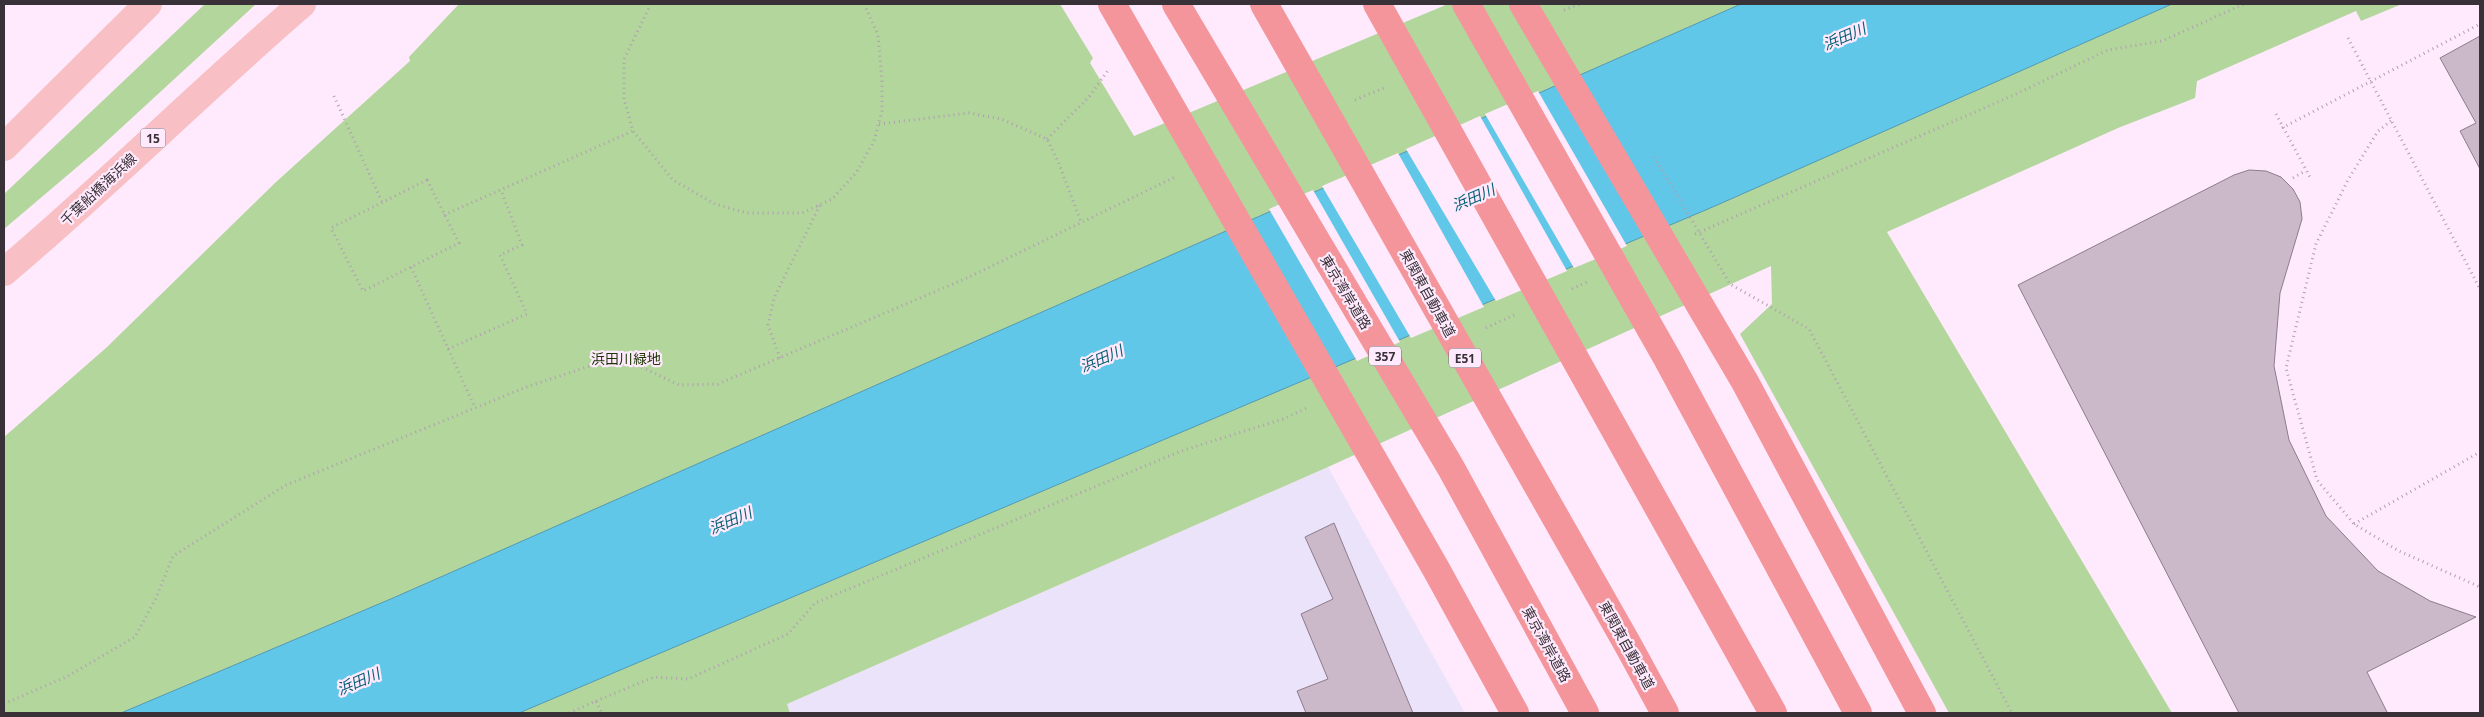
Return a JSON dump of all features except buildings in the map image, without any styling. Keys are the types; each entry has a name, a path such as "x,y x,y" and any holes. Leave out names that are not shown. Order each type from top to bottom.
{"highway":[{"path":"1112,4 1436,569 1515,713"},
{"name":"東京湾岸道路","path":"1176,4 1451,468 1585,713"},
{"name":"東関東自動車道","path":"1264,4 1623,636 1664,713"},
{"path":"1377,4 1772,713"},
{"path":"1466,4 1667,358 1858,713"},
{"path":"1523,4 1745,382 1922,713"}],"main road":[{"path":"4,146 148,4"},
{"name":"千葉船橋海浜線","path":"4,272 302,4"}],"path":[{"path":"651,4 624,59 624,99 633,132 673,180 715,204 747,213 802,213 832,199 856,172 874,141 882,111 882,81 878,35 864,4"},
{"path":"1563,4 1568,12"},
{"path":"1562,12 1580,4"},
{"path":"2282,128 2480,24"},
{"path":"2348,38 2480,289"},
{"path":"1047,139 1089,97 1109,69"},
{"path":"1352,101 1388,86"},
{"path":"334,96 382,202"},
{"path":"879,124 969,113 1001,119 1047,139 1058,161 1081,222"},
{"path":"2276,114 2311,179"},
{"path":"2392,121 2378,131 2358,164 2316,244 2286,368 2317,480 2354,524 2399,551 2480,587"},
{"path":"444,215 633,132"},
{"path":"1649,148 1730,284 1809,330 2012,713"},
{"path":"2293,178 2305,171"},
{"path":"4,704 68,676 135,636 156,598 173,556 286,485 529,386 599,363 633,363 679,384 718,384 967,278 1178,175"},
{"path":"427,180 444,215 459,243 364,291 331,228 427,180"},
{"path":"448,349 527,314 500,255 522,245 501,190"},
{"path":"780,358 768,326 774,298 820,204"},
{"path":"411,267 475,408"},
{"path":"2354,524 2480,452"},
{"path":"569,713 596,701 602,713"}],"shaded area":[{"path":"1328,467 1465,713 790,713 787,704"}],"green space":[{"path":"205,4 256,4 96,151 4,229 4,194"},
{"name":"浜田川緑地","path":"459,4 1060,4 1093,58 1090,63 1134,136 1448,4 2402,4 2361,21 2356,11 2197,81 2195,98 2118,128 1887,232 2172,713 1949,713 1740,334 1772,304 1771,266 1328,467 787,704 790,713 4,713 4,437 106,348 276,182 410,61 409,57"}],"water":[{"name":"浜田川","path":"1741,4 2172,4 1715,206 519,713 121,713 393,598"}],"pier":[{"path":"1538,91 1627,246 1574,268 1485,114"},
{"path":"1480,116 1567,271 1496,301 1406,149"},
{"path":"1398,153 1484,307 1411,338 1322,186"},
{"path":"1313,190 1400,342 1357,361 1269,209"}]}
